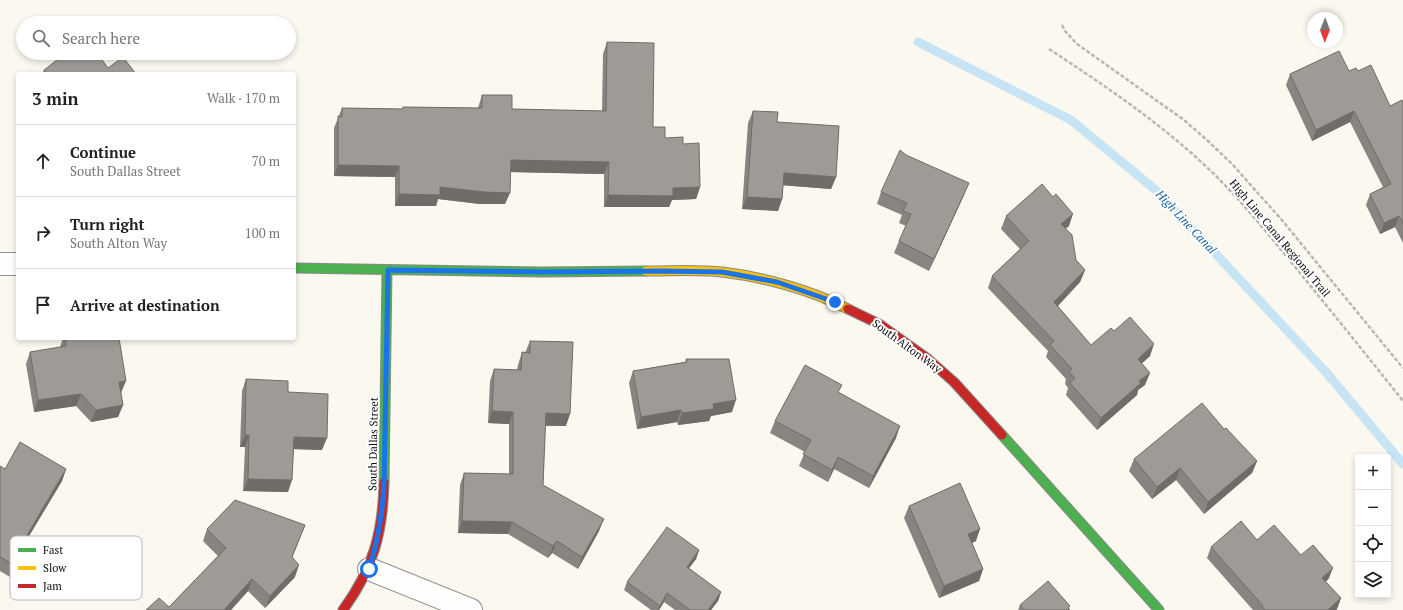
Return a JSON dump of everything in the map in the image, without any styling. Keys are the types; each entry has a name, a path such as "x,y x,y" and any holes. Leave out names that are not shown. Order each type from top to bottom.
{"street":[{"path":"0,264 16,264"},
{"name":"South Alton Way","path":"296,268 542,272 722,272 777,282 835,302 879,324 928,359 954,382 1159,610"},
{"name":"South Dallas Street","path":"343,610 353,598 369,569 377,547 383,508 388,270"},
{"path":"369,569 471,610"}],"path":[{"path":"1062,25 1069,37 1077,44 1184,120 1232,164 1281,218 1403,368"},
{"name":"High Line Canal Regional Trail","path":"1049,48 1152,120 1215,175 1263,227 1403,401"}],"building":[{"path":"607,42 654,43 653,127 665,127 665,138 683,137 683,144 699,143 700,187 673,188 673,196 608,195 609,162 511,160 510,193 484,192 440,187 440,195 399,194 399,166 338,165 338,116 342,117 342,108 482,108 482,95 512,95 512,109 606,111"},
{"path":"1339,51 1349,71 1356,68 1358,71 1371,65 1390,106 1402,100 1403,224 1399,216 1384,223 1370,194 1391,184 1354,111 1316,130 1290,74"},
{"path":"57,60 102,60 108,68 119,60 125,60 134,72 46,72 44,70"},
{"path":"753,111 778,112 777,122 839,126 836,177 784,173 782,199 747,197"},
{"path":"900,150 906,155 969,183 934,259 899,241 911,214 903,211 907,203 881,192"},
{"path":"1042,184 1053,197 1056,194 1073,214 1061,224 1072,235 1076,260 1085,270 1054,302 1091,345 1111,328 1114,331 1130,317 1154,344 1138,359 1150,373 1139,381 1141,383 1101,418 1070,383 1075,378 1069,372 1072,369 1050,345 1054,341 992,276 1029,241 1006,216"},
{"path":"65,340 119,340 126,381 119,382 123,405 96,410 81,394 38,400 30,352 66,346"},
{"path":"530,341 573,342 570,414 546,413 543,485 604,519 582,557 557,541 553,546 512,522 462,521 464,473 513,474 513,412 492,411 494,369 521,370 522,352 530,353"},
{"path":"686,359 729,359 736,400 713,404 714,409 682,413 681,410 641,417 633,371 687,362"},
{"path":"805,365 842,385 838,392 900,426 873,476 838,457 832,470 803,454 811,440 775,421"},
{"path":"246,379 288,381 288,392 328,394 327,438 294,437 292,480 248,479 249,435 245,435"},
{"path":"1202,403 1224,429 1226,428 1257,461 1208,502 1180,468 1157,487 1134,459"},
{"path":"20,442 66,469 27,536 10,536 10,563 0,557 0,466 5,469"},
{"path":"960,483 980,529 968,534 983,569 944,586 909,506"},
{"path":"235,500 305,525 292,557 299,565 270,596 252,579 224,610 146,610 159,598 169,607 226,548 207,529"},
{"path":"1241,521 1257,540 1274,525 1301,555 1313,545 1333,568 1322,578 1341,598 1328,610 1265,610 1211,547"},
{"path":"667,527 699,550 687,567 721,592 708,610 690,610 667,593 660,606 627,582"},
{"path":"1048,581 1070,606 1068,608 1070,610 1024,610 1020,605"}],"waterway":[{"name":"High Line Canal","path":"918,42 1071,120 1158,192 1325,371 1403,464"}],"traffic: fast":[{"path":"296,268 542,272 646,271"},
{"path":"384,482 387,270"},
{"path":"1002,435 1159,610"}],"traffic: slow":[{"path":"646,271 713,271 754,277 803,290 848,309"}],"traffic: jam":[{"path":"848,309 879,324 928,359 954,382 1002,435"},
{"path":"343,610 362,580 374,550 381,518 384,482"}],"route":[{"path":"369,569 377,547 383,508 388,270 722,272 777,282 835,302"}]}
